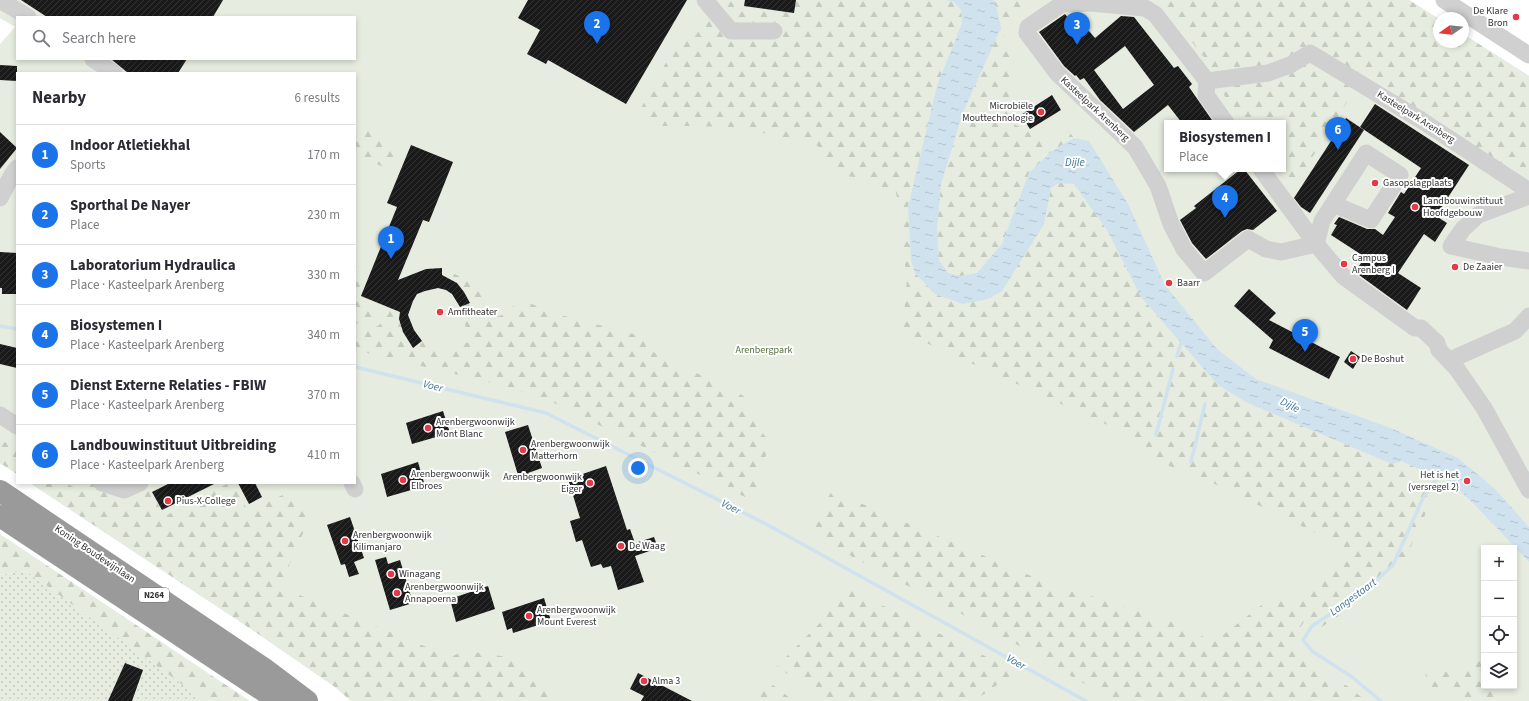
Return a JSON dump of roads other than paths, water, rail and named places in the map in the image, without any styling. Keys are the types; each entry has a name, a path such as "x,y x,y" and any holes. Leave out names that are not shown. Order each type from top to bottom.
{"highway":[{"name":"Koning Boudewijnlaan","path":"0,491 266,670 307,701"},
{"name":"Koning Boudewijnlaan","path":"0,516 278,701"}],"street":[{"path":"0,0 26,16"},
{"path":"705,0 731,30 774,31"},
{"path":"1444,0 1529,55"},
{"name":"Kasteelpark Arenberg","path":"1316,244 1281,252 1266,248 1248,238 1204,273 1184,249 1170,224 1158,186 1135,147 1057,73 1027,33 1028,27 1062,4 1091,3 1145,8 1155,14 1207,81 1268,72 1290,65 1310,53 1424,122 1529,192"},
{"path":"94,60 112,72"},
{"path":"1207,81 1206,95 1224,120"},
{"path":"0,198 16,170"},
{"path":"1263,172 1316,244 1343,276 1415,328 1416,334 1428,345 1445,355 1484,408 1529,490"},
{"path":"1529,196 1478,214 1463,229 1451,246 1501,257 1529,261"},
{"path":"1316,244 1322,221 1333,204"},
{"path":"1445,355 1515,331 1529,316"},
{"path":"0,415 16,425"},
{"path":"105,484 124,490 138,484"}],"water":[{"name":"Dijle","path":"945,0 993,0 996,5 1001,28 963,112 941,184 937,228 939,260 948,273 961,276 977,273 1002,244 1029,173 1052,151 1074,138 1089,141 1128,204 1165,285 1217,349 1256,379 1393,429 1458,458 1495,489 1529,527 1529,562 1517,549 1517,545 1513,545 1475,505 1445,477 1431,470 1424,471 1401,461 1393,464 1387,462 1248,403 1218,385 1141,297 1107,230 1074,184 1059,183 1051,188 1044,224 1002,291 988,299 963,304 935,294 915,273 911,260 908,207 937,86 962,23 961,10 954,2"}],"waterway":[{"name":"Voer","path":"0,326 16,329"},
{"path":"1177,356 1181,343"},
{"name":"Voer","path":"356,367 546,413 766,524 1086,701"},
{"path":"1156,435 1173,369"},
{"path":"1191,462 1205,404"},
{"name":"Langestaart","path":"1381,701 1352,677 1312,651 1303,640 1312,626 1364,592 1393,565 1423,498 1442,471"}],"place":[{"name":"De Klare Bron","path":"1516,17"},
{"name":"Sporthal De Nayer","path":"597,44"},
{"name":"Laboratorium Hydraulica","path":"1077,45"},
{"name":"Microbiële Mouttechnologie","path":"1041,112"},
{"name":"Landbouwinstituut Uitbreiding","path":"1338,150"},
{"name":"Gasopslagplaats","path":"1375,183"},
{"name":"Landbouwinstituut Hoofdgebouw","path":"1415,207"},
{"name":"Biosystemen I","path":"1225,218"},
{"name":"Indoor Atletiekhal","path":"391,259"},
{"name":"Campus Arenberg I","path":"1344,264"},
{"name":"De Zaaier","path":"1455,267"},
{"name":"Baarr","path":"1169,283"},
{"name":"Amfitheater","path":"440,312"},
{"name":"Dienst Externe Relaties - FBIW","path":"1305,352"},
{"name":"De Boshut","path":"1353,359"},
{"name":"Arenbergwoonwijk Mont Blanc","path":"428,428"},
{"name":"Arenbergwoonwijk Matterhorn","path":"523,450"},
{"name":"Arenbergwoonwijk Elbroes","path":"403,480"},
{"name":"Het is het (versregel 2)","path":"1467,481"},
{"name":"Arenbergwoonwijk Eiger","path":"590,483"},
{"name":"Pius-X-College","path":"168,501"},
{"name":"Arenbergwoonwijk Kilimanjaro","path":"345,541"},
{"name":"De Waag","path":"621,546"},
{"name":"Winagang","path":"391,574"},
{"name":"Arenbergwoonwijk Annapoerna","path":"397,593"},
{"name":"Arenbergwoonwijk Mount Everest","path":"529,616"},
{"name":"Alma 3","path":"644,681"}],"park label":[{"name":"Arenbergpark","path":"764,350"}]}
